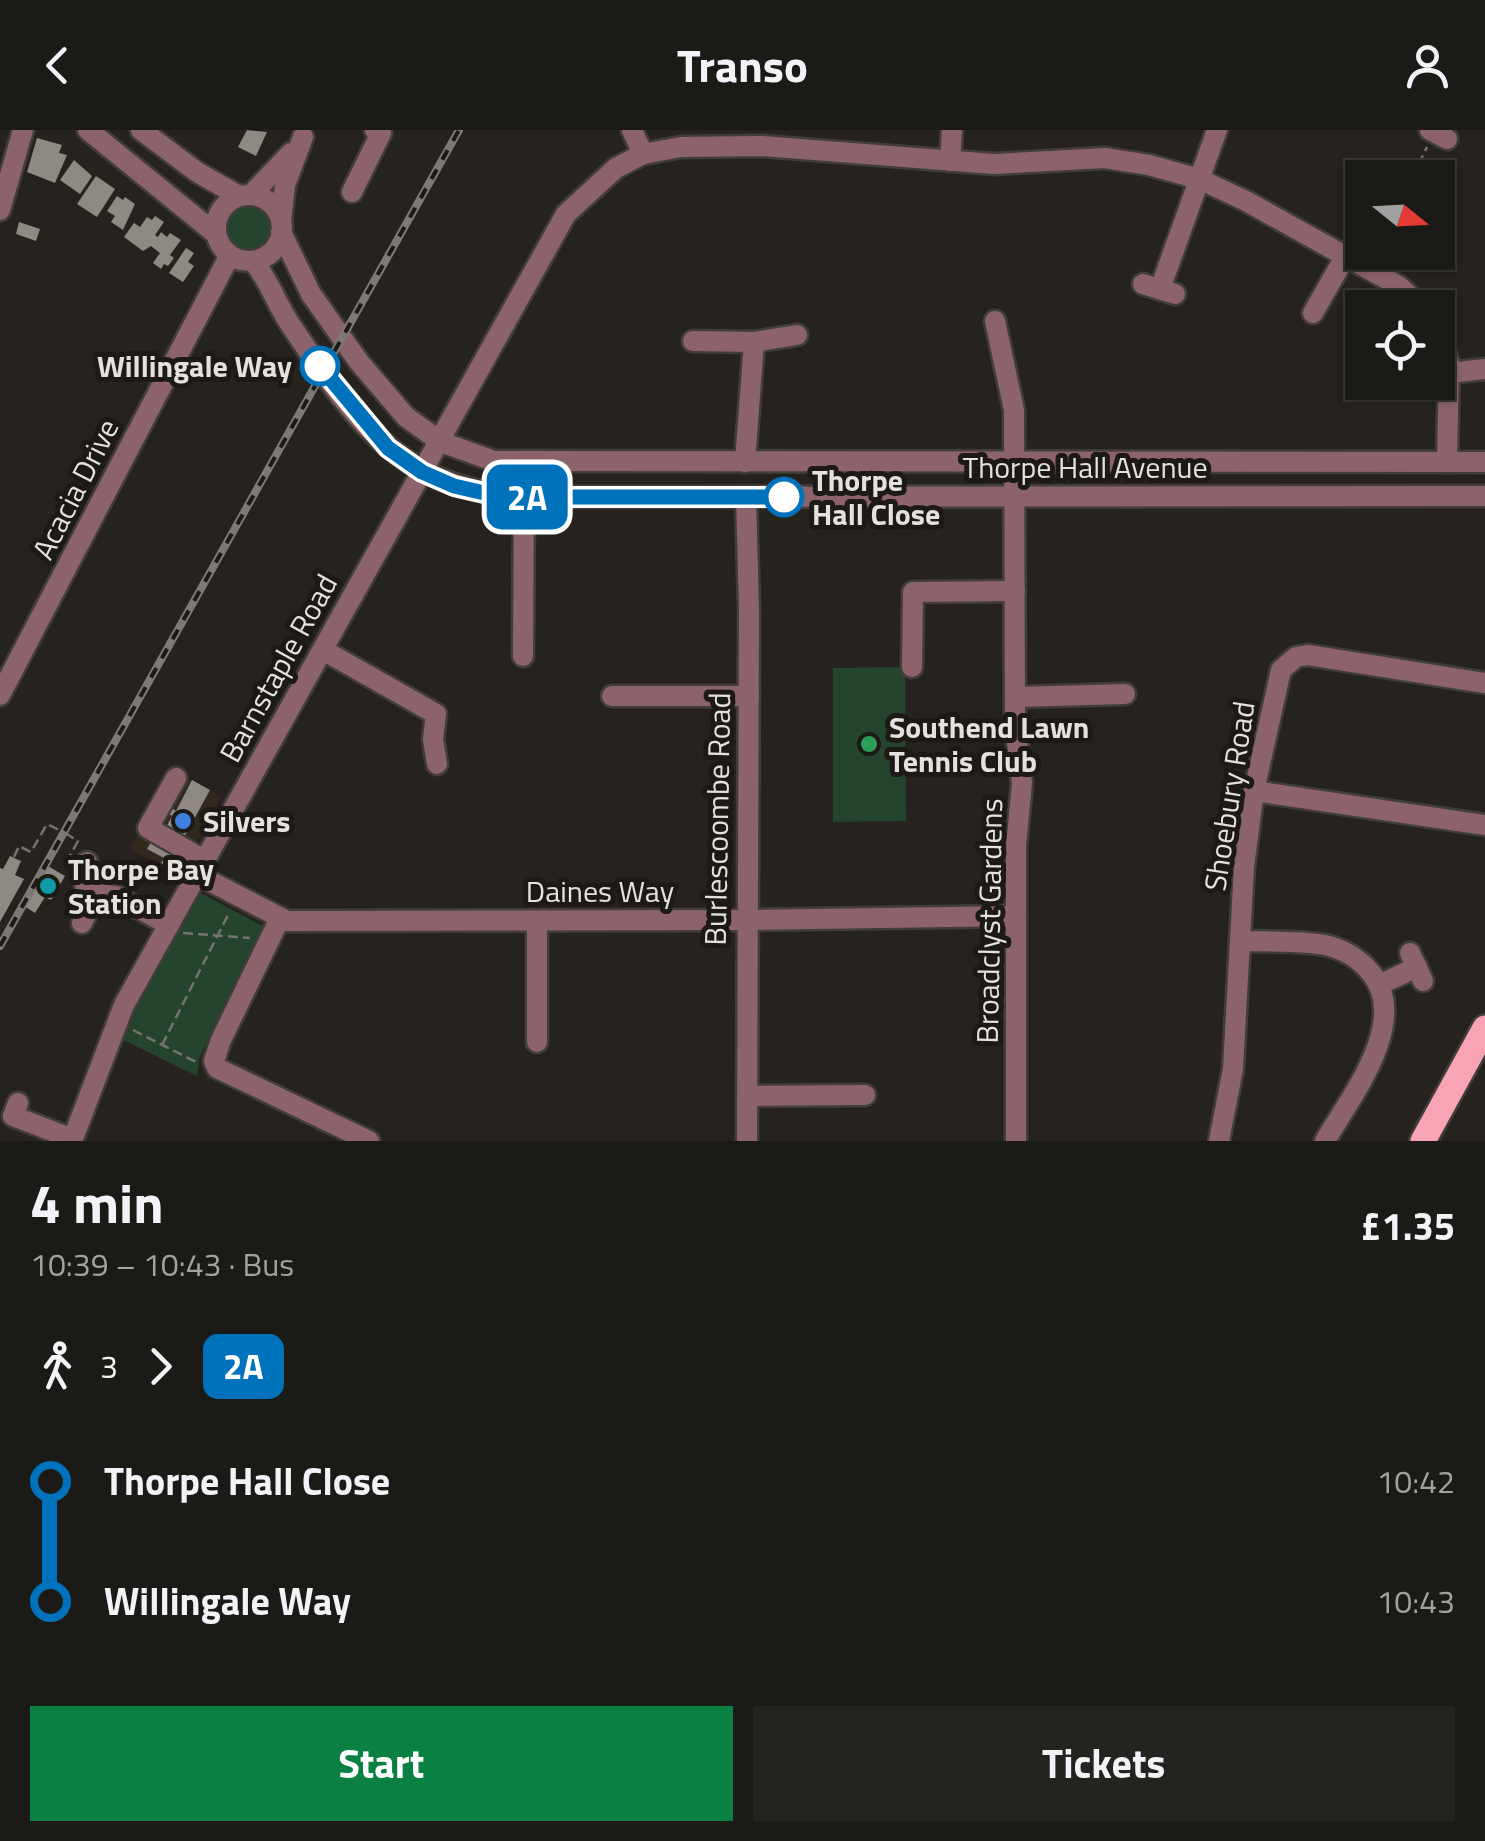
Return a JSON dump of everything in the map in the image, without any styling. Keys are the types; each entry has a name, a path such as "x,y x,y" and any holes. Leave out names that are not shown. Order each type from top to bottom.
{"main road":[{"path":"1423,1141 1485,1028"}],"street":[{"path":"0,210 23,130"},
{"path":"88,130 216,234 230,255 253,261 270,253 281,227 285,185 305,134"},
{"path":"141,130 197,172 245,196 268,202 281,227"},
{"path":"352,192 380,134 375,130"},
{"path":"632,130 643,154"},
{"path":"950,161 952,130"},
{"path":"1160,289 1217,130"},
{"path":"216,234 222,209 245,196 282,164 305,134"},
{"path":"440,442 566,214 606,176 643,154 761,138 994,164 1105,158 1199,179 1345,254"},
{"name":"Thorpe Hall Avenue","path":"281,227 311,294 406,417 440,442 494,461 1485,462"},
{"name":"Acacia Drive","path":"0,695 230,255"},
{"path":"1313,313 1345,257"},
{"name":"Thorpe Hall Avenue","path":"253,261 264,273 290,324 364,423 388,448 422,472 454,486 502,497 1485,496"},
{"path":"1371,270 1402,290"},
{"name":"Broadclyst Gardens","path":"1016,1141 1016,846 1022,783 1016,736 1014,410 988,321 1018,322"},
{"path":"692,342 754,342 796,335"},
{"path":"745,462 754,342"},
{"path":"1455,371 1485,368"},
{"path":"1447,462 1449,400"},
{"name":"Barnstaple Road","path":"13,1116 72,1140 116,1022 440,442"},
{"path":"1276,462 1276,497"},
{"path":"523,656 524,497"},
{"name":"Burlescoombe Road","path":"746,497 747,1141"},
{"path":"912,667 913,592 1016,591"},
{"path":"323,650 436,714 433,740 437,764"},
{"name":"Shoebury Road","path":"1219,1141 1233,1069 1254,791 1277,681 1287,662 1308,656 1485,683"},
{"path":"1016,697 1125,694"},
{"path":"612,696 749,696"},
{"name":"Daines Way","path":"176,778 148,828 236,896 294,922 1016,916"},
{"path":"1254,791 1485,825"},
{"path":"82,924 90,906 82,871 87,862"},
{"path":"87,894 116,896 169,925"},
{"path":"280,918 220,1040 214,1061 217,1068 369,1141"},
{"path":"537,922 538,1042"},
{"path":"1240,941 1336,948 1366,966 1380,985 1385,1020 1378,1045 1324,1141"},
{"path":"1380,985 1417,967"},
{"path":"747,1096 864,1095"}],"path":[{"path":"1422,160 1437,134"},
{"path":"14,858 19,846 31,852 47,824 78,841 64,865"},
{"path":"162,1045 236,896"},
{"path":"169,925 182,934 270,939"},
{"path":"116,1022 197,1063 214,1061"}],"shaded area":[{"path":"172,770 221,796 179,875 130,849"}],"green space":[{"path":"250,203 267,210 274,227 267,244 250,251 233,244 226,227 233,210"},
{"name":"Southend Lawn Tennis Club","path":"905,667 906,821 833,822 833,668"},
{"path":"201,893 268,929 200,1056 197,1076 117,1037 194,898"}],"building":[{"path":"247,130 267,132 256,156 238,147"},
{"path":"37,138 62,145 59,153 67,155 55,183 27,172"},
{"path":"74,160 92,176 80,194 60,180"},
{"path":"96,176 115,189 97,217 77,204"},
{"path":"117,196 135,204 123,230 111,222 115,216 107,211"},
{"path":"155,216 164,222 155,235 158,237 161,232 167,237 170,233 181,240 170,255 174,258 161,269 153,263 160,253 151,246 143,251 124,237 134,223 140,227 147,217 152,220"},
{"path":"19,222 40,229 36,241 16,234"},
{"path":"186,248 194,253 188,262 194,266 183,282 169,273"},
{"path":"192,780 210,790 181,843 163,833 172,816 167,813 170,807 176,811"},
{"path":"152,840 187,853 177,871 161,863 164,858 147,849"},
{"path":"10,856 21,861 15,875 24,879 0,922 0,868"},
{"name":"Thorpe Bay Station","path":"48,866 65,876 51,900 45,897 35,913 24,906"}],"railway":[{"path":"0,946 459,130"}],"bus line":[{"name":"2A","path":"320,366 388,448 422,472 454,486 502,497 784,497"}],"place":[{"name":"Willingale Way","path":"320,366"},
{"name":"Thorpe Hall Close","path":"784,497"},
{"name":"Southend Lawn Tennis Club","path":"869,744"},
{"name":"Silvers","path":"183,821"},
{"name":"Thorpe Bay Station","path":"48,886"}]}
